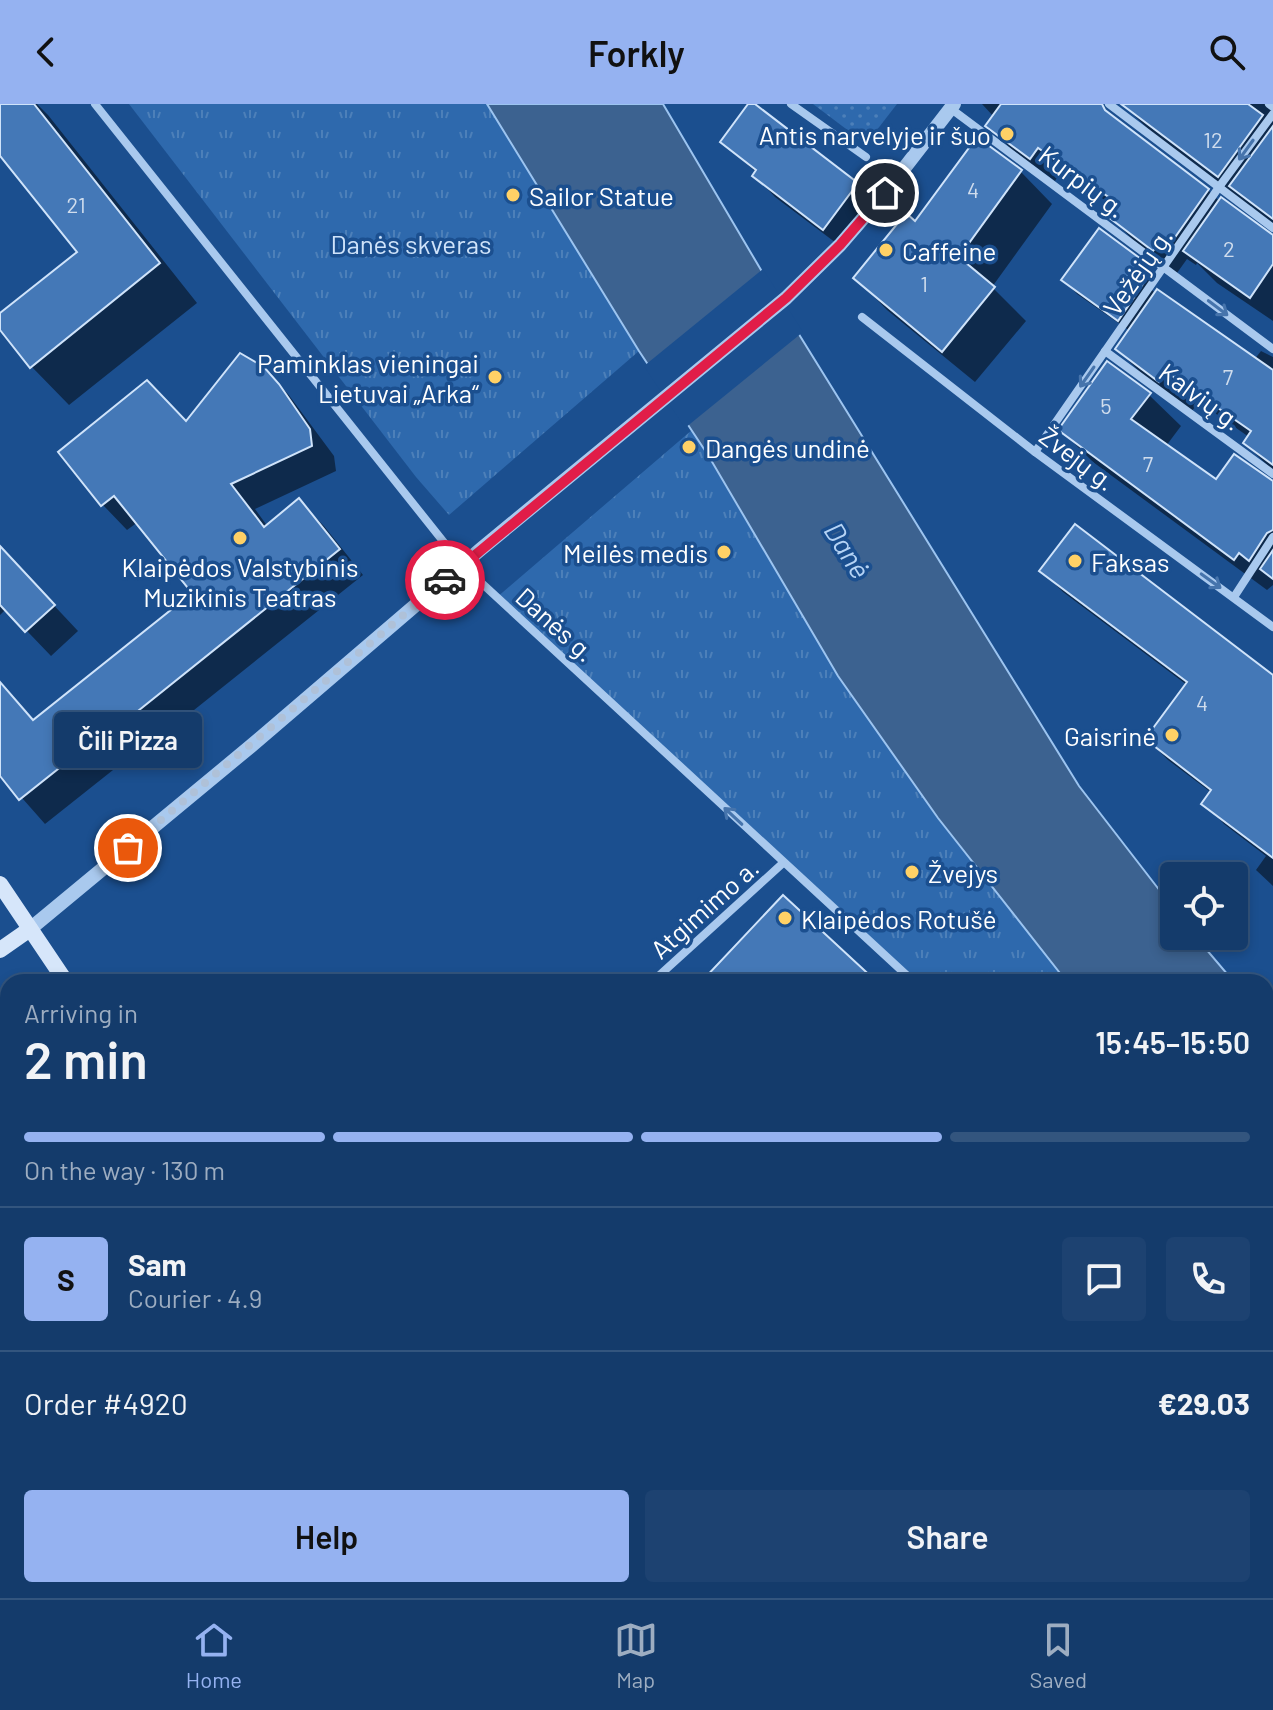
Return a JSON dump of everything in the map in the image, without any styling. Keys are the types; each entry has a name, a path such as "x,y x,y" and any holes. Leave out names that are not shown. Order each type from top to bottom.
{"main road":[{"path":"0,884 61,974"},
{"path":"0,950 30,929"}],"street":[{"name":"Danės g.","path":"95,104 462,565 905,974"},
{"path":"791,104 866,157"},
{"path":"1109,104 1273,228"},
{"path":"30,929 251,746 462,565 786,298 849,234 950,105"},
{"name":"Kurpių g.","path":"950,105 1273,349"},
{"name":"Vežėjų g.","path":"1035,452 1273,114"},
{"name":"Žvejų g.","path":"862,317 1035,452 1273,627"},
{"name":"Kalvių g.","path":"1105,351 1273,474"},
{"path":"1234,597 1273,537"},
{"name":"Atgimimo a.","path":"661,974 783,863"}],"green space":[{"name":"Danės skveras","path":"129,104 487,104 639,351 449,515 416,477"},
{"path":"813,104 897,104 866,144"},
{"path":"692,430 838,676 938,818 1061,974 905,974 496,598"}],"water":[{"name":"Danė","path":"487,104 663,104 800,336 1079,786 1160,891 1160,950 1207,950 1227,974 1061,974 938,818 838,676 708,455 639,351"}],"pier":[{"path":"763,269 803,332 685,428 644,366"}],"building":[{"path":"0,104 34,104 160,263 30,368 0,330 0,313 77,252 0,156"},
{"path":"748,104 755,104 858,183 823,230 752,176 756,170 720,142"},
{"path":"1001,104 1102,104 1105,110 1209,189 1171,243 1163,237 1153,251 1107,216 1117,203 1038,148 1030,159 985,126"},
{"path":"1121,104 1248,104 1263,115 1218,177"},
{"path":"1273,126 1273,219 1229,186"},
{"path":"977,137 1022,170 959,257 995,287 942,352 853,278 906,213 915,221"},
{"path":"1221,197 1273,235 1273,264 1250,298 1183,251"},
{"path":"1099,228 1145,262 1136,274 1145,281 1118,321 1061,280"},
{"path":"1157,289 1273,370 1273,465 1243,443 1251,431 1166,372 1159,382 1115,349"},
{"name":"Klaipėdos Valstybinis Muzikinis Teatras","path":"240,353 264,367 279,384 310,429 312,446 231,484 264,527 299,498 340,549 118,727 116,723 19,800 0,776 0,682 33,720 192,593 114,496 101,506 58,452 147,380 186,421"},
{"path":"1107,361 1151,393 1131,419 1216,479 1234,454 1273,481 1273,530 1267,533 1249,561 1239,553 1234,560 1058,430"},
{"path":"1075,524 1273,675 1273,858 1201,804 1211,790 1145,739 1187,682 1039,571"},
{"path":"0,546 55,605 25,632 0,605"},
{"path":"1273,550 1273,579 1260,569"},
{"name":"Klaipėdos Rotušė","path":"783,895 868,974 709,974"}],"way so far":[{"path":"128,848 445,580"}],"place":[{"name":"Antis narvelyje ir šuo","path":"1007,134"},
{"name":"Sailor Statue","path":"513,195"},
{"name":"Caffeine","path":"886,250"},
{"name":"Paminklas vieningai Lietuvai „Arka“","path":"495,377"},
{"name":"Dangės undinė","path":"689,447"},
{"name":"Klaipėdos Valstybinis Muzikinis Teatras","path":"240,538"},
{"name":"Meilės medis","path":"724,552"},
{"name":"Faksas","path":"1075,561"},
{"name":"Gaisrinė","path":"1172,735"},
{"name":"Čili Pizza","path":"128,848"},
{"name":"Žvejys","path":"912,872"},
{"name":"Klaipėdos Rotušė","path":"785,918"}],"route":[{"path":"445,580 786,298 840,245 885,193"}]}
